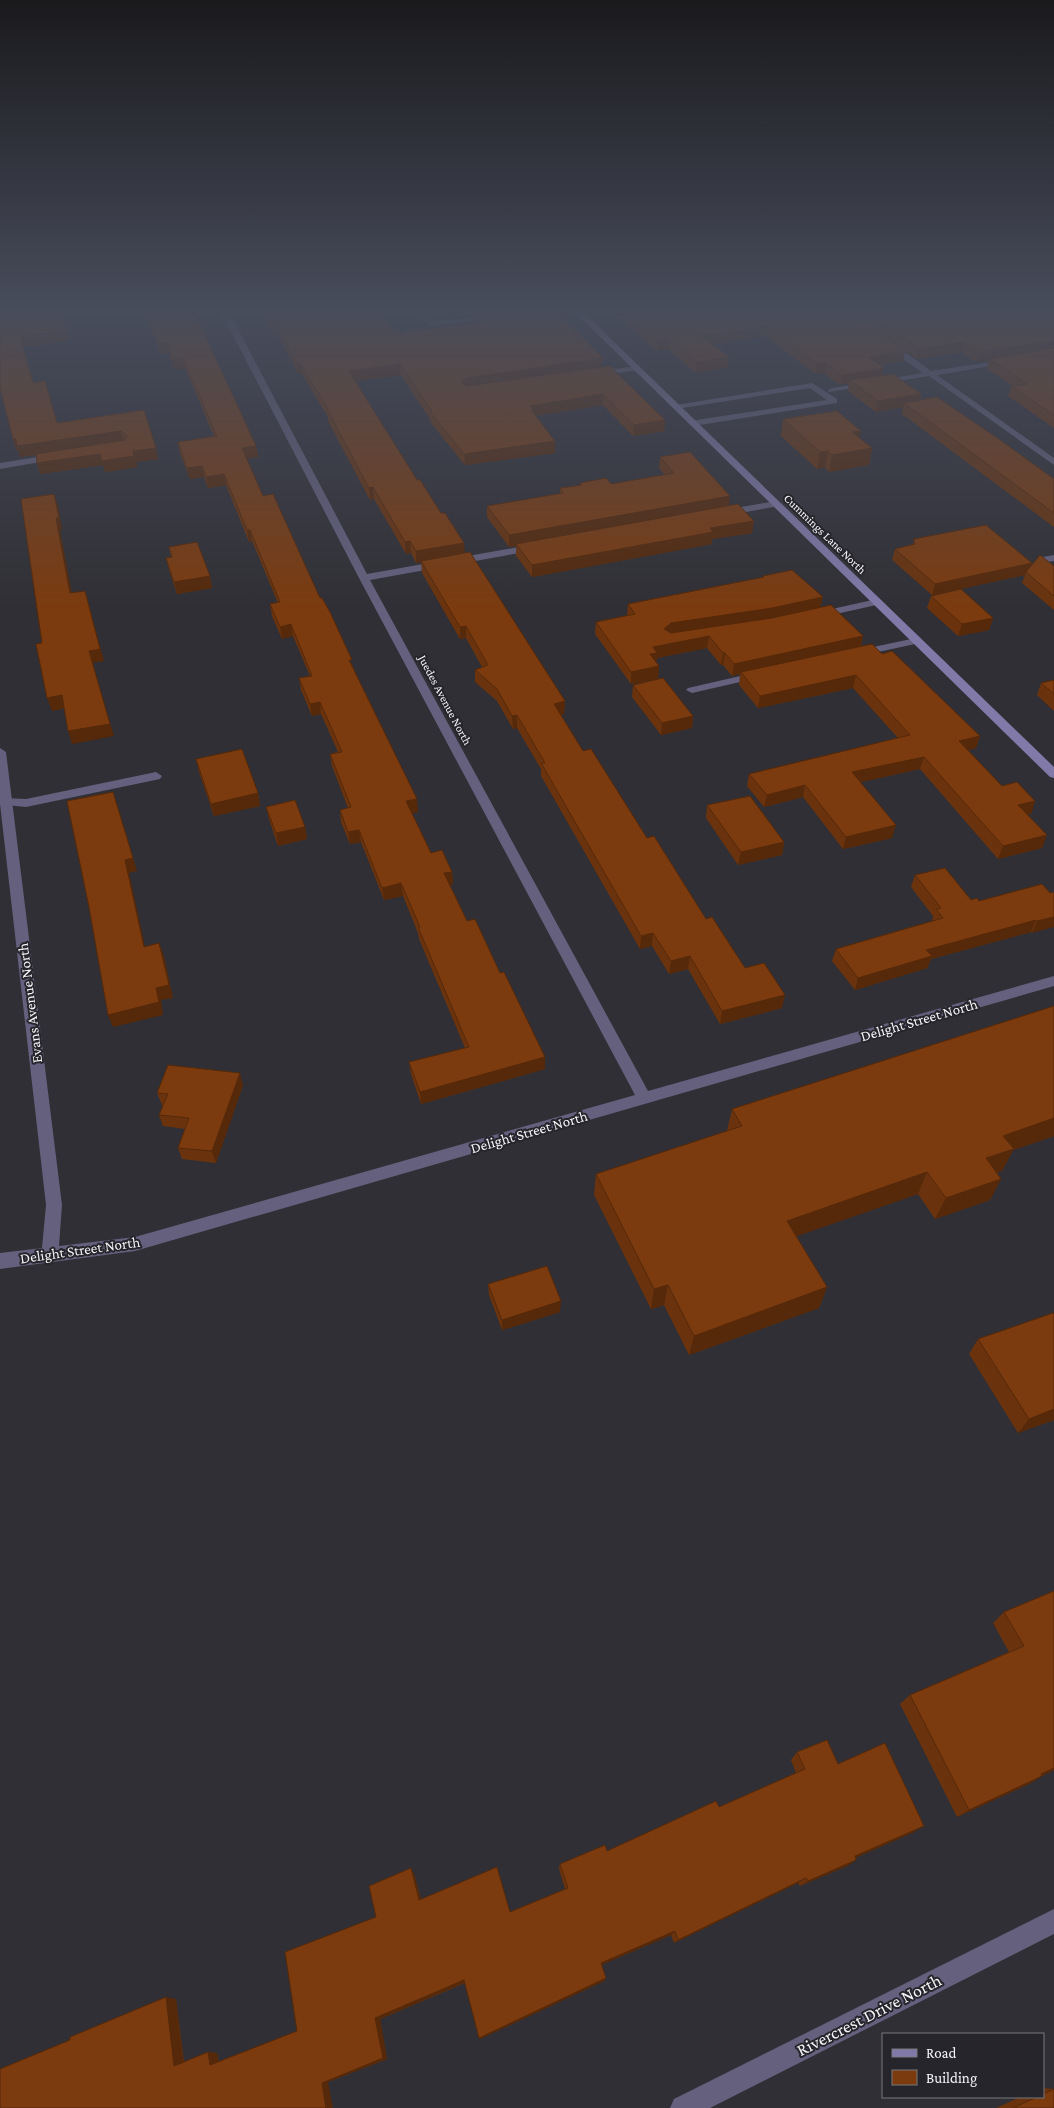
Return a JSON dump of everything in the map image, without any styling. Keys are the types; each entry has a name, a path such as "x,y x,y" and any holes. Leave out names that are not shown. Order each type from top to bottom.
{"street":[{"name":"Juedes Avenue North","path":"276,410 364,578 645,1099"},
{"name":"Cummings Lane North","path":"680,410 1054,774"},
{"path":"693,423 774,410"},
{"path":"981,410 1054,462"},
{"path":"0,466 67,456"},
{"path":"717,515 776,504"},
{"path":"364,578 550,544"},
{"path":"1041,560 1054,558"},
{"path":"809,617 877,602"},
{"path":"848,656 916,641"},
{"path":"692,690 770,673"},
{"name":"Evans Avenue North","path":"0,752 3,802 54,1205 50,1254"},
{"path":"3,802 26,803 156,776"},
{"name":"Delight Street North","path":"0,1261 135,1244 1054,981"},
{"name":"Rivercrest Drive North","path":"683,2108 1054,1921"}],"building":[{"path":"6,410 53,410 57,423 144,410 156,448 133,451 134,456 102,461 100,454 37,463 36,454 125,440 127,436 121,431 17,446 16,439 13,439"},
{"path":"206,410 240,410 256,446 242,448 263,496 273,494 320,598 322,598 330,612 352,660 349,660 417,799 406,801 431,853 442,850 452,872 444,873 467,921 475,919 500,973 504,972 545,1057 420,1092 409,1062 469,1047 401,883 382,888 359,830 348,832 340,810 351,807 330,754 342,752 320,702 310,704 299,678 312,676 291,624 280,627 270,604 280,602 224,474 206,477 202,466 187,468 178,442 217,436"},
{"path":"328,410 374,410 417,480 420,480 441,513 445,513 464,543 416,551 410,541 405,542 373,487 369,488"},
{"path":"531,410 555,441 464,454 430,412"},
{"path":"619,410 655,410 665,420 634,425"},
{"path":"914,410 957,410 1054,479 1054,513"},
{"path":"1047,410 1054,410 1054,415"},
{"path":"837,411 861,431 852,432 872,448 832,455 828,451 820,452 783,419"},
{"path":"690,452 730,496 509,535 487,506 563,493 560,488 582,485 580,483 606,478 611,484 674,473 660,457"},
{"path":"54,494 59,518 56,518 70,593 85,591 100,649 89,651 110,724 68,731 62,695 47,698 36,644 42,643 21,499"},
{"path":"738,504 754,521 710,528 713,532 532,565 516,544"},
{"path":"986,525 1032,563 935,584 895,549 915,544 914,539"},
{"path":"197,542 210,576 174,582 166,558 172,557 169,547"},
{"path":"470,552 565,701 554,704 583,751 591,749 647,838 654,836 706,919 712,917 745,968 764,963 785,995 722,1011 690,956 671,961 653,933 641,936 541,763 545,763 517,715 512,716 497,689 475,670 488,665 466,626 460,627 421,561"},
{"path":"1040,555 1054,566 1054,596 1026,572"},
{"path":"792,570 823,597 772,608 671,623 664,629 671,633 772,618 831,605 863,636 734,664 709,636 653,647 657,653 650,654 659,666 631,672 596,622 635,614 628,604"},
{"path":"961,589 993,618 962,624 931,596"},
{"path":"872,644 882,654 892,651 980,736 959,741 1002,786 1017,782 1035,801 1018,805 1047,835 1003,846 924,757 852,772 896,825 846,837 805,785 767,795 749,774 910,735 856,675 760,696 741,672"},
{"path":"663,678 693,716 662,723 633,685"},
{"path":"1054,680 1054,694 1041,683"},
{"path":"242,749 258,793 211,804 196,759"},
{"path":"113,792 133,858 125,860 144,947 159,943 169,985 156,988 159,1002 108,1015 89,907 67,801"},
{"path":"750,796 784,842 741,852 707,805"},
{"path":"295,800 305,827 276,833 266,807"},
{"path":"945,868 971,900 977,898 979,901 1042,884 1050,893 1054,892 1054,917 1036,920 926,950 932,956 858,978 836,949 943,918 936,909 941,908 915,875"},
{"path":"1054,1006 1054,1118 1003,1136 1014,1149 986,1158 1001,1179 946,1198 927,1172 787,1221 827,1287 694,1336 668,1285 654,1289 596,1174 742,1126 732,1109"},
{"path":"168,1065 240,1073 212,1151 178,1148 189,1118 159,1115 168,1094 157,1093"},
{"path":"547,1266 561,1301 502,1320 488,1284"},
{"path":"1053,1313 1054,1409 1029,1419 978,1339"},
{"path":"1054,1591 1054,1768 1041,1774 1042,1776 969,1810 910,1695 1024,1646 1004,1612"},
{"path":"827,1740 838,1764 885,1743 924,1826 855,1856 856,1860 808,1881 806,1878 678,1940 675,1931 601,1963 606,1978 479,2038 464,1980 375,2018 383,2058 322,2083 326,2108 0,2108 0,2069 70,2040 70,2037 166,1997 174,2066 208,2052 210,2065 297,2031 285,1952 376,1917 369,1886 411,1868 419,1900 497,1867 510,1912 568,1888 560,1864 605,1845 607,1851 716,1801 719,1807 805,1769 797,1752"},
{"path":"1054,2089 1054,2108 1013,2108 1035,2098 1044,2098 1044,2094"}]}
